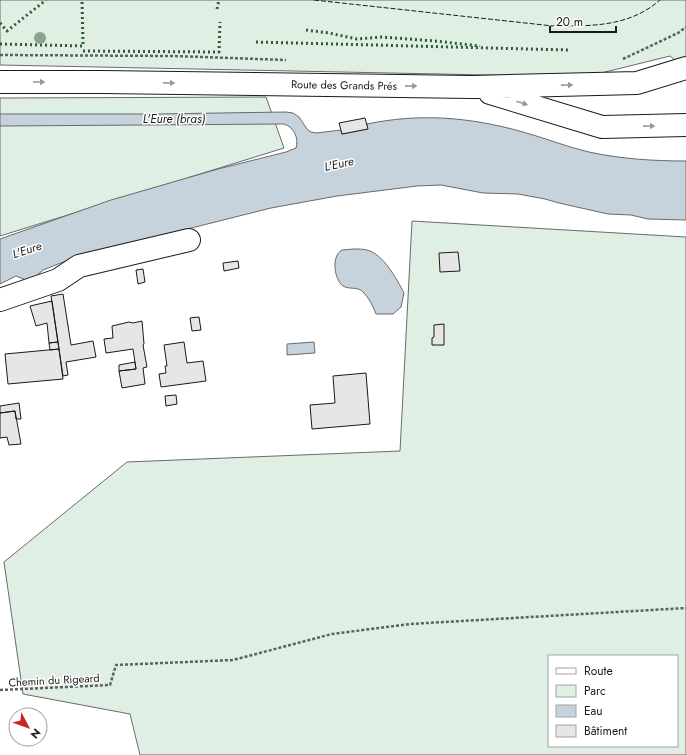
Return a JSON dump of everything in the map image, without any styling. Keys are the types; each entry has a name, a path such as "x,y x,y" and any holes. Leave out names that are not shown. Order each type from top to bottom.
{"street":[{"name":"Route des Grands Prés","path":"0,82 472,87 637,83 686,68"},
{"path":"472,87 602,126 686,125"},
{"path":"0,300 58,280 79,266 189,240"}],"path":[{"path":"618,60 625,59 678,33 686,27"},
{"path":"0,55 174,56 291,60"},
{"name":"Chemin du Rigeard","path":"0,690 110,685 116,665 233,660 332,634 410,624 686,608"}],"green space":[{"path":"0,0 686,0 686,69 670,56 585,77 0,65"},
{"path":"266,97 284,148 0,236 0,98"},
{"path":"412,221 686,237 686,755 140,755 130,714 23,694 4,562 127,462 400,451"}],"water":[{"path":"293,113 299,117 307,129 316,133 341,130 342,134 367,129 367,124 406,118 445,118 503,127 531,134 581,150 601,154 662,161 686,161 686,220 648,219 631,215 608,214 518,194 483,193 441,185 417,186 337,196 271,208 76,257 43,270 34,278 26,280 16,276 0,284 0,239 111,200 218,169 286,152 296,148 297,140 293,130 288,125 284,124 0,126 0,114"},
{"path":"342,250 367,250 379,256 398,281 404,293 401,307 393,314 376,314 371,302 361,290 343,286 340,283 335,268 336,257"},
{"path":"314,342 315,353 287,355 287,344"}],"building":[{"path":"365,118 368,129 342,134 339,123"},
{"path":"458,252 460,271 440,272 439,253"},
{"path":"238,261 239,268 224,271 223,263"},
{"path":"143,269 145,282 138,284 136,270"},
{"path":"63,294 71,345 93,341 96,357 66,362 68,375 63,376 51,296"},
{"path":"52,301 58,342 49,343 47,323 36,326 30,306"},
{"path":"199,317 201,330 192,331 190,318"},
{"path":"142,321 143,345 147,367 143,368 145,384 122,388 119,371 136,369 133,349 106,353 104,339 113,338 112,326"},
{"path":"444,324 444,345 432,345 434,325"},
{"path":"58,342 59,349 50,350 49,343"},
{"path":"184,342 187,363 203,361 206,381 161,387 159,374 166,373 165,366 167,366 164,345"},
{"path":"59,349 63,379 8,384 5,354"},
{"path":"135,362 136,369 119,371 119,365"},
{"path":"366,373 370,424 312,429 310,405 335,403 333,376"},
{"path":"176,395 177,404 166,406 165,396"},
{"path":"19,403 21,419 16,419 15,411 0,413 0,406"},
{"path":"15,411 21,444 9,445 7,437 0,438 0,413"}],"hedge":[{"path":"0,23 7,31 46,0"},
{"path":"0,44 83,46 82,0"},
{"path":"217,9 219,0"},
{"path":"83,51 219,52 220,22"},
{"path":"306,30 357,39 382,37 480,46"},
{"path":"256,42 569,50"}],"fence":[{"path":"314,0 553,26 596,25 623,20 648,9 660,0"}],"water label":[{"name":"L'Eure (bras)","path":"174,119"},
{"name":"L'Eure","path":"339,164"},
{"name":"L'Eure","path":"27,250"}]}
